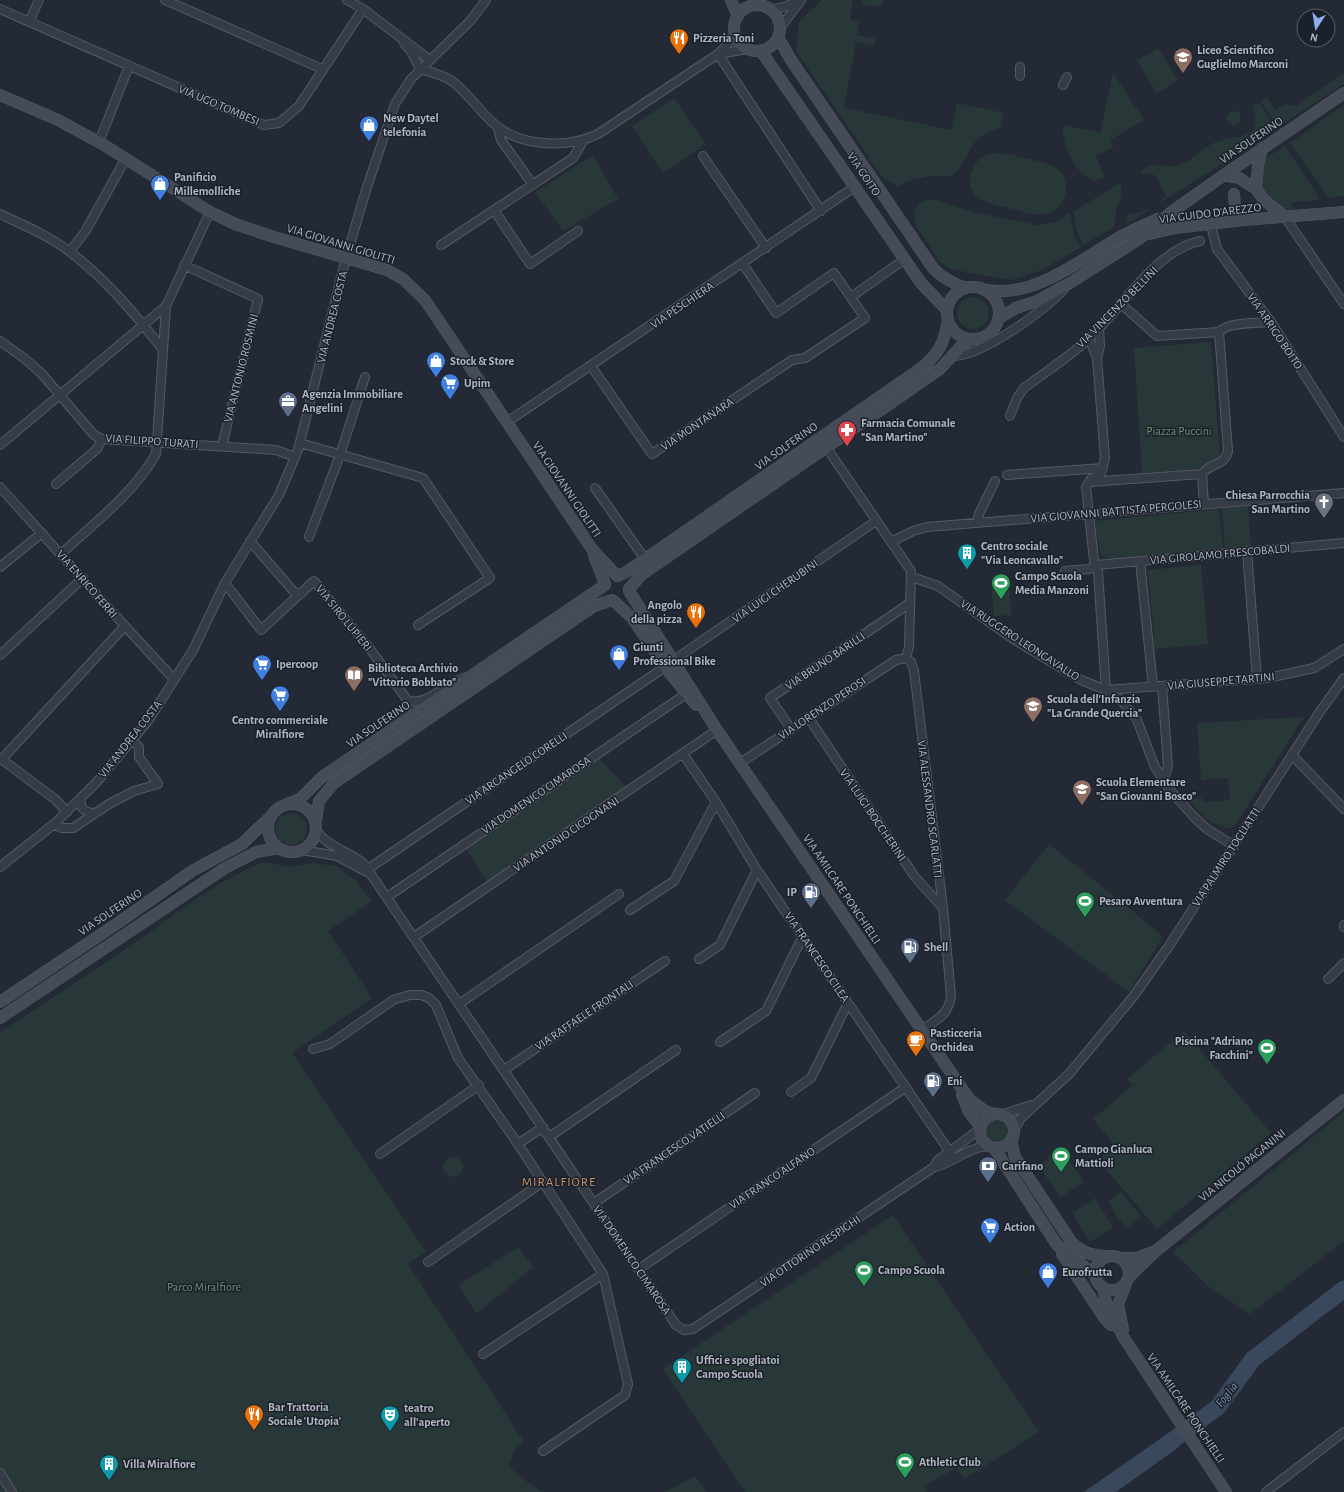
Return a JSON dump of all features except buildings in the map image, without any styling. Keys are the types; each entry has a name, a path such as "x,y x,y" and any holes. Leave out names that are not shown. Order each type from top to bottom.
{"main road":[{"path":"731,0 738,16"},
{"path":"770,10 755,3 738,16 735,33 741,45 747,49 761,51 774,43 779,33"},
{"name":"VIA GOITO","path":"770,10 778,21 779,33 791,60 933,268 938,275 966,288"},
{"name":"VIA GOITO","path":"761,51 856,186 926,290 948,315"},
{"name":"VIA SOLFERINO","path":"302,850 312,842 319,801 334,783 594,606 624,599 641,575 940,369 954,356 963,344 972,339 987,335 996,326 999,318 1012,310 1036,301 1070,283 1139,239 1173,211 1262,148 1344,93"},
{"name":"VIA GIOVANNI GIOLITTI","path":"0,95 58,120 99,142 210,212 234,224 259,233 387,270 403,279 415,289 428,305 592,549 617,576"},
{"name":"VIA GUIDO D'AREZZO","path":"1256,189 1258,166 1262,148"},
{"name":"VIA GUIDO D'AREZZO","path":"1224,175 1238,178 1256,189 1264,200 1285,217"},
{"path":"1234,194 1236,221"},
{"name":"VIA SOLFERINO","path":"0,1002 115,925 192,871 242,844 281,806 300,799 322,777 605,585 610,578 617,576 645,559 920,369 932,360 939,351 943,342 948,315 954,296 966,288 980,288 998,292 1012,292 1028,288 1051,277 1123,235 1173,211"},
{"name":"VIA GUIDO D'AREZZO","path":"1139,239 1164,230 1236,221 1344,212"},
{"path":"986,290 997,302 999,318"},
{"path":"948,315 957,333 972,339"},
{"name":"VIA GIOVANNI GIOLITTI","path":"592,549 605,585"},
{"path":"617,576 627,582 629,590"},
{"path":"605,585 605,592 613,601"},
{"name":"VIA AMILCARE PONCHIELLI","path":"629,590 635,602 674,660 717,730 969,1099 985,1111 1010,1121 1015,1157 1072,1243 1078,1249 1093,1256 1112,1256 1122,1258"},
{"name":"VIA AMILCARE PONCHIELLI","path":"613,601 632,618 665,667 717,730"},
{"path":"287,804 302,805 312,814 316,825"},
{"path":"272,814 268,829 274,843 279,848 290,852 302,850"},
{"path":"0,1018 123,937 200,883 246,856 256,852 279,848"},
{"name":"VIA AMILCARE PONCHIELLI","path":"945,1063 964,1097 969,1112 980,1128 982,1140 991,1147 1057,1245 1095,1275 1096,1280 1103,1288 1107,1306 1124,1338 1226,1492"},
{"name":"VIA NICOLÒ PAGANINI","path":"1128,1280 1156,1250 1344,1100"},
{"path":"980,1128 986,1118 998,1115"},
{"path":"991,1147 1004,1147 1012,1135"},
{"path":"1057,1245 1105,1319 1124,1338"},
{"name":"VIA NICOLÒ PAGANINI","path":"1122,1258 1137,1258 1156,1250"},
{"path":"1095,1275 1097,1264 1107,1256"},
{"path":"1103,1288 1113,1291 1123,1287 1128,1280 1129,1267 1122,1258"},
{"name":"VIA AMILCARE PONCHIELLI","path":"1124,1338 1118,1305 1128,1280"}],"street":[{"path":"29,22 39,0"},
{"path":"165,0 322,69"},
{"path":"347,0 363,9 398,34 430,60"},
{"name":"VIA ANDREA COSTA","path":"0,867 54,824 81,799 148,721 193,650 225,583 279,495 295,457 300,443 346,258 373,168 395,104 403,90 420,69 471,20 486,0"},
{"path":"770,10 787,6 799,0"},
{"path":"779,33 799,0"},
{"name":"VIA UGO TOMBESI","path":"0,9 264,125 279,123 299,106 363,9"},
{"path":"398,34 412,53 420,69 452,81 498,128 520,138 563,144 583,141 598,134 718,54 735,33"},
{"path":"718,54 747,49"},
{"path":"718,54 821,211"},
{"path":"99,142 129,66"},
{"path":"498,128 501,140 533,185"},
{"path":"441,245 574,158 583,141"},
{"path":"703,156 766,248"},
{"path":"70,251 85,232 126,158"},
{"name":"VIA PESCHIERA","path":"507,422 743,264 856,186"},
{"path":"494,210 530,264 578,231"},
{"path":"61,554 133,488 146,472 156,454 166,306 210,212"},
{"path":"0,214 70,251 111,289 144,325 163,350"},
{"path":"1285,217 1344,304"},
{"name":"VIA ARRIGO BOITO","path":"1210,225 1217,249 1271,322 1344,437"},
{"name":"VIA VINCENZO BELLINI","path":"1010,416 1017,398 1024,388 1089,338 1120,303 1172,253 1192,243 1200,241"},
{"path":"743,264 776,313 834,273 851,297 906,259"},
{"name":"VIA ANTONIO ROSMINI","path":"184,265 258,299 222,446"},
{"name":"VIA SOLFERINO","path":"954,356 964,356 980,350 1049,305 1070,283"},
{"name":"VIA MONTANARA","path":"591,366 652,454 792,360 805,358 865,318 851,297"},
{"path":"1120,303 1157,336 1219,332 1222,328 1230,325 1271,322"},
{"path":"0,445 166,306"},
{"path":"1097,358 1100,346 1099,328"},
{"path":"1088,482 1202,474 1226,458 1228,451 1219,332"},
{"path":"1089,338 1097,358 1105,458 1101,473 1088,482 1086,487 1094,560 1096,565 1106,690"},
{"name":"VIA FILIPPO TURATI","path":"0,341 24,358 42,374 94,435 102,439 276,450 295,457"},
{"path":"308,537 340,455 365,377"},
{"path":"56,484 97,449 102,439"},
{"path":"300,443 423,478 490,578 418,625"},
{"path":"826,447 907,564 912,577 909,647 906,658"},
{"path":"1007,475 1103,468"},
{"path":"1202,474 1204,504"},
{"path":"977,522 978,514 995,481"},
{"name":"VIA ENRICO FERRI","path":"0,487 83,578 124,627 174,680"},
{"path":"595,488 645,559"},
{"name":"VIA GIOVANNI BATTISTA PERGOLESI","path":"891,542 913,531 927,527 1344,493"},
{"name":"VIA LUIGI CHERUBINI","path":"674,660 876,521"},
{"path":"0,567 42,533"},
{"path":"250,541 295,593 301,594"},
{"name":"VIA GIROLAMO FRESCOBALDI","path":"1065,571 1089,569 1096,565 1344,543"},
{"path":"1247,551 1257,679"},
{"path":"1140,561 1153,686"},
{"name":"VIA RUGGERO LEONCAVALLO","path":"912,577 938,586 1010,637 1081,680 1106,690 1121,700 1137,720 1155,767 1164,780 1194,818 1207,829 1234,846"},
{"path":"0,655 83,578"},
{"name":"VIA SIRO LUPIERI","path":"225,583 261,630 314,581 370,649 408,701"},
{"name":"VIA BRUNO BARILLI","path":"791,729 770,698 910,603"},
{"path":"67,812 56,800 1,759 124,627"},
{"name":"VIA GIUSEPPE TARTINI","path":"1106,690 1257,679 1284,675 1314,668 1344,649"},
{"name":"VIA LORENZO PEROSI","path":"740,763 848,690 896,660 906,658"},
{"name":"VIA ALESSANDRO SCARLATTI","path":"906,658 911,662 914,671 943,908 951,996 950,1006 945,1014 922,1030"},
{"name":"VIA ARCANGELO CORELLI","path":"369,871 665,667"},
{"path":"353,756 367,740 402,716 408,701 425,701 456,679 475,674"},
{"name":"VIA PALMIRO TOGLIATTI","path":"1012,1135 1020,1119 1069,1074 1122,1012 1169,946 1292,754 1344,678"},
{"path":"1162,686 1168,766 1164,780"},
{"name":"VIA GIUSEPPE TARTINI","path":"1121,700 1127,694 1139,688"},
{"name":"VIA DOMENICO CIMAROSA","path":"387,897 686,694"},
{"name":"VIA LUIGI BOCCHERINI","path":"808,717 915,878 943,908"},
{"name":"VIA ANTONIO CICOGNANI","path":"414,937 717,730"},
{"path":"54,824 61,828 73,828 109,804 134,791 158,784 139,757 139,747 132,740"},
{"name":"VIA FRANCESCO CILEA","path":"683,754 716,802 757,870 804,936 951,1155"},
{"path":"1292,754 1344,809"},
{"path":"81,799 81,806 83,809 87,812 96,813"},
{"path":"630,910 674,880 716,802"},
{"name":"VIA DOMENICO CIMAROSA","path":"316,825 326,841 358,859 369,871 676,1325 684,1330"},
{"name":"VIA DOMENICO CIMAROSA","path":"302,850 337,856 369,871"},
{"path":"700,959 720,945 757,870"},
{"path":"459,1004 619,894"},
{"path":"720,1042 766,1011 804,936"},
{"name":"VIA RAFFAELE FRONTALI","path":"504,1070 665,961"},
{"path":"1328,979 1344,964"},
{"path":"313,1049 330,1044 393,1000 410,995 421,995 430,998 436,1005 458,1058 518,1144 603,1274 628,1384 625,1395 543,1451"},
{"path":"791,1092 811,1078 848,1003"},
{"path":"549,1137 676,1050"},
{"path":"380,1154 478,1085"},
{"name":"VIA FRANCO ALFANO","path":"639,1269 906,1087"},
{"name":"VIA FRANCESCO VATIELLI","path":"594,1203 755,1093"},
{"name":"VIA PALMIRO TOGLIATTI","path":"998,1115 1038,1102"},
{"path":"518,1144 543,1127"},
{"name":"VIA OTTORINO RESPIGHI","path":"684,1330 692,1329 934,1167 942,1166 951,1155 980,1128"},
{"name":"VIA OTTORINO RESPIGHI","path":"951,1155 974,1148 991,1147"},
{"path":"428,1262 543,1182"},
{"path":"482,1354 603,1274"},
{"path":"1266,1492 1344,1432"},
{"path":"0,1473 12,1492"}],"green space":[{"path":"822,0 853,0 850,19 859,23 857,35 876,39 874,46 856,42 844,108 951,130 957,103 1004,113 999,128 988,133 974,143 964,162 952,176 928,176 908,181 896,187 893,182 887,181 883,178 796,51 799,21"},
{"path":"863,0 883,0 882,7 862,4"},
{"path":"1158,48 1178,80 1157,93 1137,61"},
{"path":"1113,73 1144,120 1110,140 1114,146 1096,156 1105,178 1094,181 1087,177 1075,165 1071,158 1067,150 1063,133 1063,125 1100,133"},
{"path":"1344,73 1344,84 1278,127 1261,101 1267,97 1275,110 1286,104 1296,106"},
{"path":"674,98 706,144 663,173 632,126"},
{"path":"1259,103 1277,129 1126,224 1129,214 1149,209 1166,196 1155,176 1147,172 1142,173 1140,171 1154,165 1174,166 1185,163 1209,145 1245,135 1255,126 1252,106"},
{"path":"1344,105 1344,196 1328,197 1290,143"},
{"path":"1231,111 1237,111 1241,115 1241,121 1237,125 1231,125 1227,121 1227,115"},
{"path":"1285,146 1319,197 1318,200 1292,202 1293,210 1280,209 1263,196 1258,180 1264,159"},
{"path":"994,153 1038,161 1052,166 1063,175 1066,181 1065,198 1056,209 1044,214 1029,213 988,203 981,199 975,194 971,187 970,179 973,168 981,158"},
{"path":"593,155 618,199 563,231 535,192"},
{"path":"1122,182 1120,202 1117,204 1114,227 1083,245 1077,232 1074,211"},
{"path":"936,200 973,212 1037,225 1054,223 1070,213 1074,235 1081,247 1042,270 1011,280 951,269 940,262 916,226 913,211 922,201"},
{"path":"976,297 982,299 987,304 989,313 987,322 982,327 970,329 964,327 959,322 957,310 959,304 964,299"},
{"name":"Piazza Puccini","path":"1211,342 1220,458 1200,469 1142,473 1134,348"},
{"path":"1248,506 1251,547 1225,549 1222,508"},
{"path":"1219,509 1223,549 1107,559 1100,554 1095,521"},
{"path":"1201,565 1208,644 1155,649 1148,570"},
{"name":"Campo Scuola Media Manzoni","path":"1008,583 1012,615 994,616 991,585"},
{"path":"1304,717 1232,828 1212,823 1197,810 1188,799 1202,798 1203,802 1230,800 1228,778 1201,780 1197,723"},
{"path":"599,758 626,787 487,882 466,848"},
{"path":"288,813 294,813 303,817 307,829 303,841 294,845 288,845 279,841 275,832 275,826 279,817"},
{"name":"Pesaro Avventura","path":"1049,844 1163,936 1129,992 1005,900"},
{"name":"Parco Miralfiore","path":"264,862 289,867 312,863 336,866 356,881 372,901 328,931 372,998 292,1053 426,1252 408,1264 524,1442 514,1450 509,1466 519,1476 542,1492 0,1492 0,1032 98,968 211,889"},
{"path":"1184,1031 1271,1133 1157,1229 1098,1160 1115,1146 1093,1119 1133,1085 1127,1079"},
{"path":"1344,1112 1344,1241 1250,1314 1208,1286 1173,1252"},
{"path":"997,1120 1005,1123 1008,1131 1005,1139 997,1142 989,1139 986,1131 989,1123"},
{"name":"Campo Gianluca Mattioli","path":"1062,1149 1084,1182 1060,1197 1038,1165"},
{"path":"453,1157 460,1160 463,1167 460,1174 453,1177 446,1174 443,1167 446,1160"},
{"path":"1121,1191 1141,1217 1126,1229 1108,1202"},
{"path":"1095,1198 1113,1227 1090,1242 1072,1213"},
{"name":"Campo Scuola","path":"893,1215 1039,1432 964,1479 956,1468 924,1486 927,1492 745,1492 663,1369"},
{"path":"518,1247 533,1267 476,1314 459,1285"},
{"path":"695,1476 707,1492 665,1492"}],"water":[{"path":"1167,1434 1179,1447 1116,1492 1084,1492"}],"waterway":[{"name":"Foglia","path":"1154,1454 1218,1407 1253,1359 1344,1289"}],"place":[{"name":"Pizzeria Toni","path":"679,55"},
{"name":"Liceo Scientifico Guglielmo Marconi","path":"1183,74"},
{"name":"New Daytel telefonia","path":"369,142"},
{"name":"Panificio Millemolliche","path":"160,201"},
{"name":"Stock & Store","path":"436,378"},
{"name":"Upim","path":"450,400"},
{"name":"Agenzia Immobiliare Angelini","path":"288,418"},
{"name":"Farmacia Comunale \"San Martino\"","path":"847,447"},
{"name":"Chiesa Parrocchia San Martino","path":"1324,519"},
{"name":"Centro sociale \"Via Leoncavallo\"","path":"967,570"},
{"name":"Campo Scuola Media Manzoni","path":"1001,600"},
{"name":"Angolo della pizza","path":"696,629"},
{"name":"Giunti Professional Bike","path":"619,671"},
{"name":"Ipercoop","path":"262,681"},
{"name":"Biblioteca Archivio \"Vittorio Bobbato\"","path":"354,692"},
{"name":"Centro commerciale Miralfiore","path":"280,712"},
{"name":"Scuola dell'Infanzia \"La Grande Quercia\"","path":"1033,723"},
{"name":"Scuola Elementare \"San Giovanni Bosco\"","path":"1082,806"},
{"name":"IP","path":"811,909"},
{"name":"Pesaro Avventura","path":"1085,918"},
{"name":"Shell","path":"910,964"},
{"name":"Pasticceria Orchidea","path":"916,1057"},
{"name":"Piscina \"Adriano Facchini\"","path":"1267,1065"},
{"name":"Eni","path":"933,1098"},
{"name":"Campo Gianluca Mattioli","path":"1061,1173"},
{"name":"Carifano","path":"988,1183"},
{"name":"Action","path":"990,1244"},
{"name":"Campo Scuola","path":"864,1287"},
{"name":"Eurofrutta","path":"1048,1289"},
{"name":"Uffici e spogliatoi Campo Scuola","path":"682,1384"},
{"name":"Bar Trattoria Sociale 'Utopia'","path":"254,1431"},
{"name":"teatro all'aperto","path":"390,1432"},
{"name":"Athletic Club","path":"905,1479"},
{"name":"Villa Miralfiore","path":"109,1481"}],"district":[{"name":"MIRALFIORE","path":"559,1181"}]}
